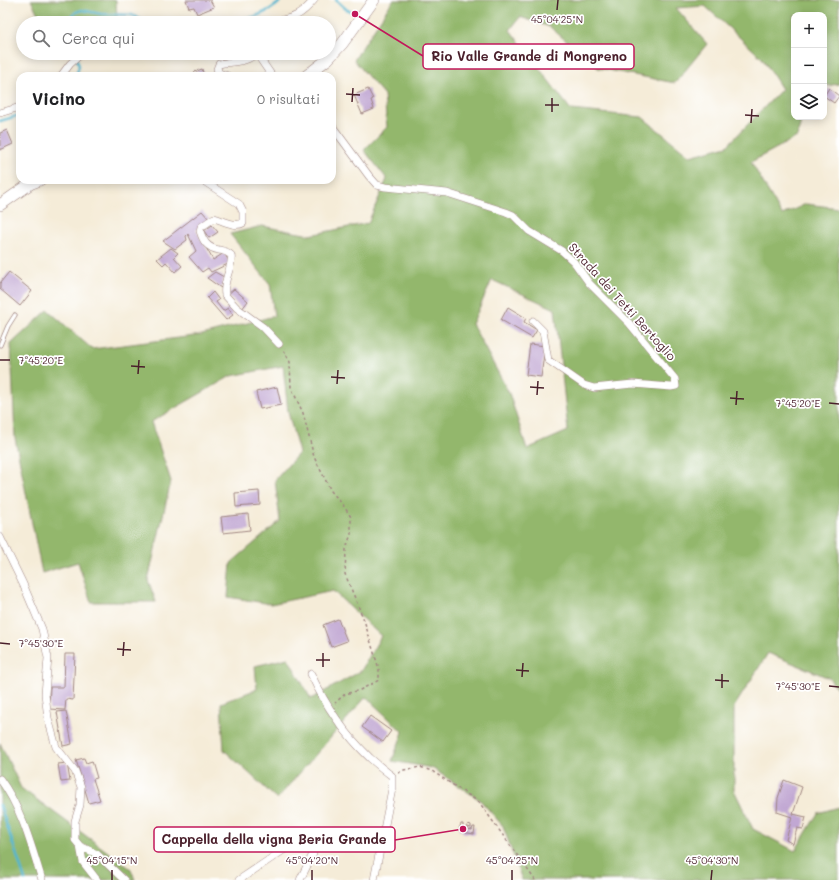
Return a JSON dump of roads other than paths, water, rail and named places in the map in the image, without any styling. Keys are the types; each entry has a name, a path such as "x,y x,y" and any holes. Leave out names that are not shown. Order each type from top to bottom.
{"main road":[{"path":"336,51 374,0"},
{"path":"312,72 328,60"},
{"path":"0,205 32,184"}],"street":[{"path":"295,16 304,12 314,0"},
{"path":"64,72 74,60"},
{"path":"218,72 217,69 219,64 243,60"},
{"path":"261,60 269,72"},
{"path":"0,113 16,108"},
{"name":"Strada dei Tetti Bertoglio","path":"336,131 377,185 453,194 506,212 513,215 529,231 562,251 577,266 589,283 628,323 675,379 676,386 626,384 594,388 584,385 548,360 543,331 533,321"},
{"path":"208,184 239,204 243,212 242,223 240,225 235,225 214,218 201,227 200,231 207,246 231,254 231,262 224,286 225,295 234,305 263,327 279,344"},
{"path":"0,538 23,584 42,628 48,658 45,694 48,718 56,747 75,771 81,787 80,804 75,821 75,840 80,846 97,854 124,880"},
{"path":"312,674 319,692 352,738 370,758 392,776 392,789 374,880"},
{"path":"0,779 10,792 20,812 42,880"},
{"path":"239,880 288,847 301,844 307,845 311,848 313,854 300,880"},
{"path":"80,846 83,862 97,880"}],"lane":[{"path":"0,346 8,326 15,315"}],"waterway":[{"path":"256,16 270,9 282,0"},
{"path":"336,0 346,9 355,14 360,11"},
{"path":"72,16 76,12 82,10 101,14 134,16"},
{"path":"77,60 79,66 77,72"},
{"path":"0,121 16,116"},
{"path":"0,805 25,880"}],"place":[{"name":"Rio Valle Grande di Mongreno","path":"355,14"},
{"name":"Cappella della vigna Beria Grande","path":"463,829"}]}
